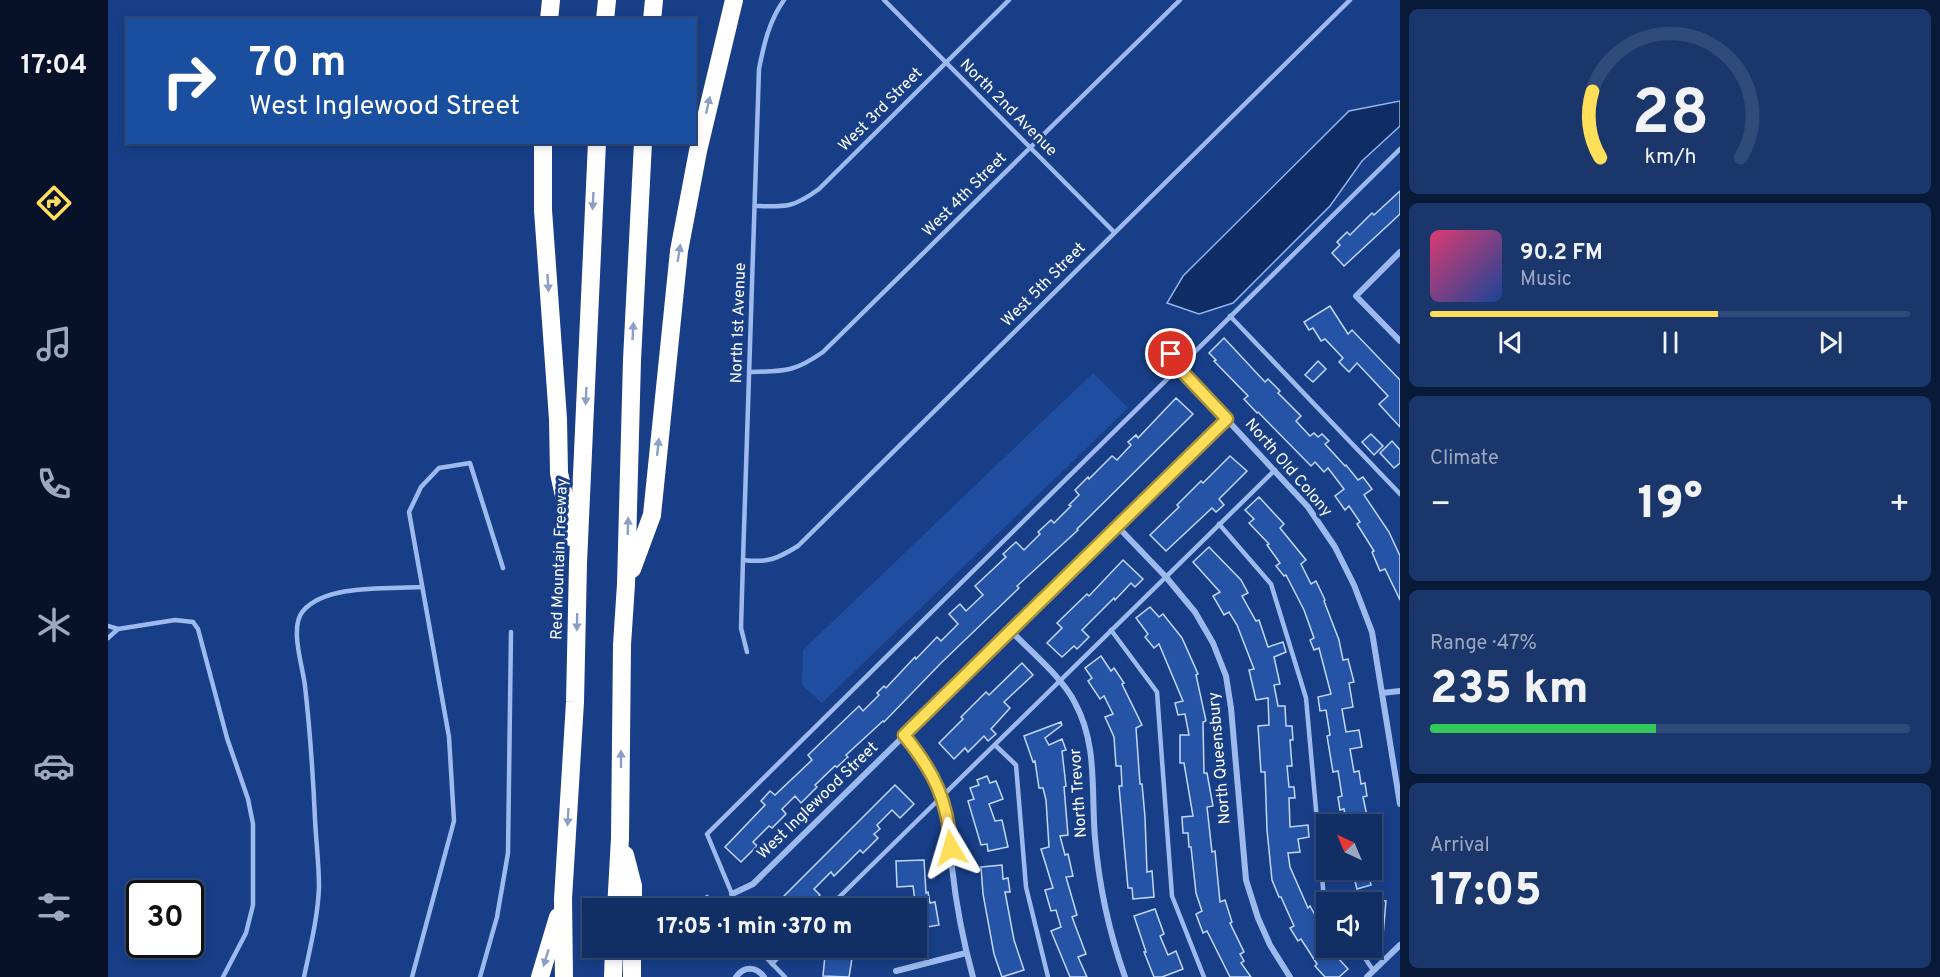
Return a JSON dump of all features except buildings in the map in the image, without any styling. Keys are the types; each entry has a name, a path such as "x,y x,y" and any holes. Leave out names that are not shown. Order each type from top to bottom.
{"highway":[{"path":"549,18 551,0"},
{"path":"605,18 607,0"},
{"path":"652,18 654,0"},
{"path":"627,584 652,515 679,251 698,151 734,0"},
{"path":"543,144 543,210 558,419 559,473 578,563"},
{"name":"Red Mountain Freeway","path":"564,977 563,898 575,702 578,563 597,144"},
{"path":"617,898 620,838 622,645 627,584 633,348 644,144"},
{"path":"620,838 633,886 633,898"},
{"path":"540,977 563,898"},
{"path":"613,977 614,958"},
{"path":"632,958 632,977"}],"street":[{"path":"1400,252 1356,296 1400,341"},
{"name":"North Old Colony","path":"1164,341 1179,368 1308,507 1335,548 1354,585 1372,633 1400,804"},
{"name":"West Inglewood Street","path":"732,894 753,884 1227,419"},
{"name":"North Queensbury","path":"1118,527 1166,577 1195,612 1213,643 1226,676 1231,708 1246,880 1258,918 1270,945 1290,977"},
{"name":"North Trevor","path":"1011,631 1059,681 1075,701 1084,722 1091,748 1095,837 1101,892 1112,940 1125,977"},
{"path":"1382,693 1400,690"},
{"path":"904,735 927,764 942,796 950,828 952,868 966,953 973,977"},
{"path":"1366,977 1400,945"},
{"path":"896,971 966,953"},
{"path":"736,977 741,971 751,969 760,972 764,977"}],"lane":[{"name":"North 1st Avenue","path":"747,652 741,628 742,560 759,69 765,39 776,11 784,0"},
{"name":"North 2nd Avenue","path":"884,0 1114,232"},
{"name":"West 3rd Street","path":"754,206 786,207 803,201 819,189 1009,0"},
{"name":"West 4th Street","path":"749,372 790,371 807,364 823,352 1180,0"},
{"name":"West 5th Street","path":"742,560 761,562 779,558 798,546 1350,0"},
{"path":"732,894 707,834 1400,149"},
{"path":"1230,316 1400,494"},
{"path":"412,977 453,821 449,737 409,512 421,487 439,468 470,462 503,568"},
{"path":"838,898 1275,470"},
{"path":"1219,525 1271,585 1306,698 1323,892"},
{"path":"304,977 319,888 305,686 297,643 297,626 301,612 313,602 343,591 421,587"},
{"path":"108,626 118,629 175,620 193,622 198,629 227,738 248,799 253,824 253,905 246,933 223,977"},
{"path":"108,638 118,629"},
{"path":"1111,630 1157,692 1172,896 1204,977"},
{"path":"480,977 497,917 508,853 511,632"},
{"path":"995,745 1016,765 1026,886 1048,977"},
{"path":"767,958 785,977"},
{"path":"772,963 777,958"},
{"path":"1365,958 1373,970"}],"shaded area":[{"path":"1400,101 1400,126 1362,161 1330,206 1233,303 1199,314 1167,303 1183,276 1349,111"},
{"path":"1093,373 1128,408 822,703 802,685 803,650"}],"route":[{"path":"951,848 950,828 942,796 927,764 904,735 1227,419 1179,368 1171,354"}]}
